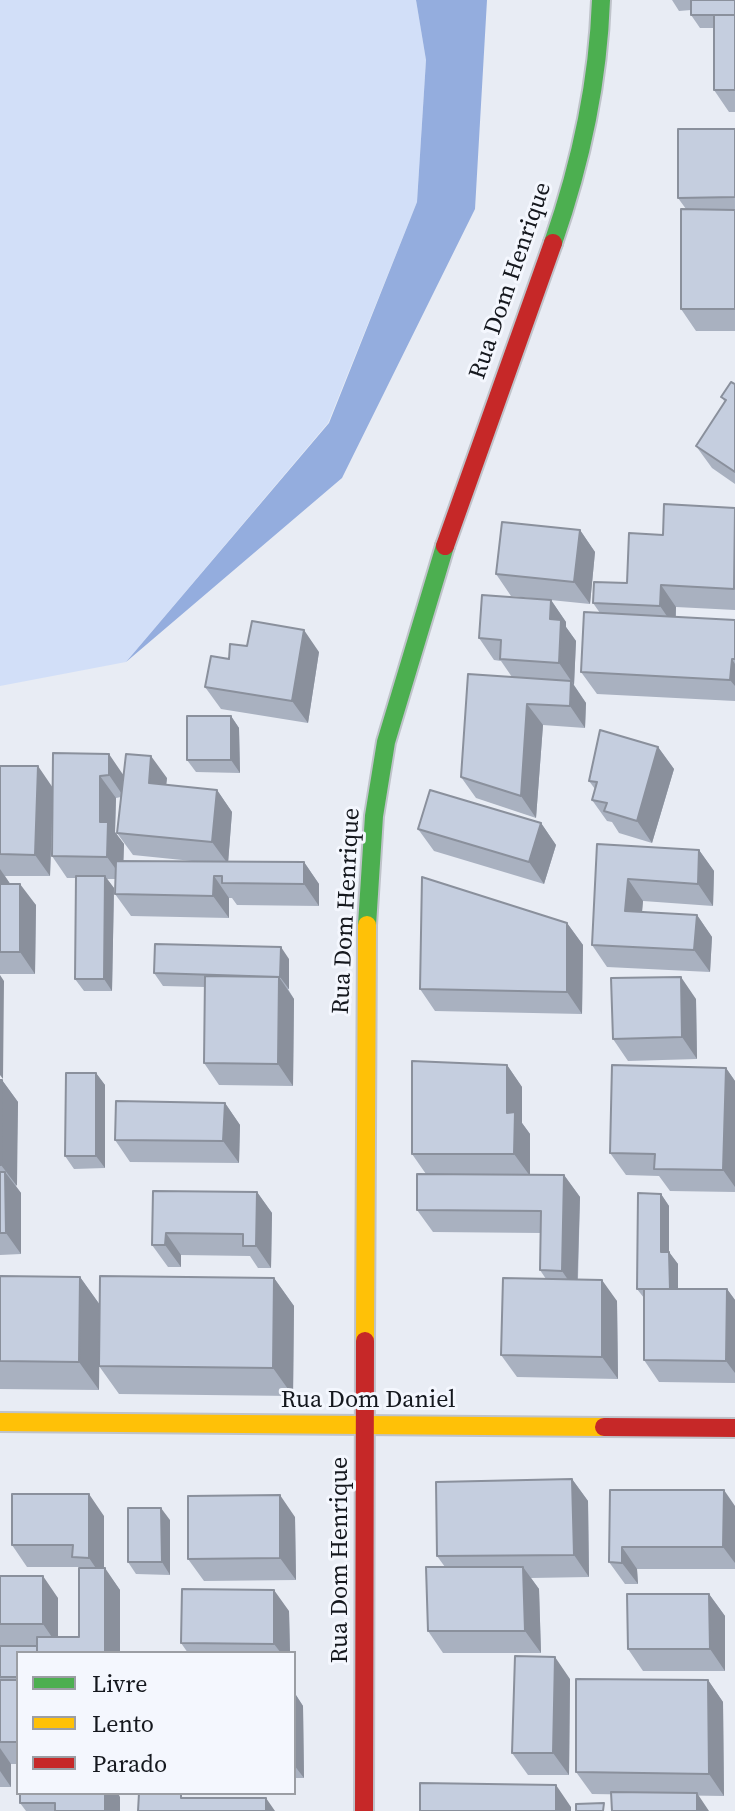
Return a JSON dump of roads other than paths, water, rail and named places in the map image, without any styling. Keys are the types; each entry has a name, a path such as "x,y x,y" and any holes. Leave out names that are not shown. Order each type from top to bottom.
{"street":[{"name":"Rua Dom Henrique","path":"364,1811 366,940 371,838 386,740 449,528 561,218 592,108 601,30 601,0"},
{"name":"Rua Dom Daniel","path":"0,1422 735,1428"}],"water":[{"path":"416,0 487,0 475,209 342,478 126,662 329,423 417,202 426,60"}]}
